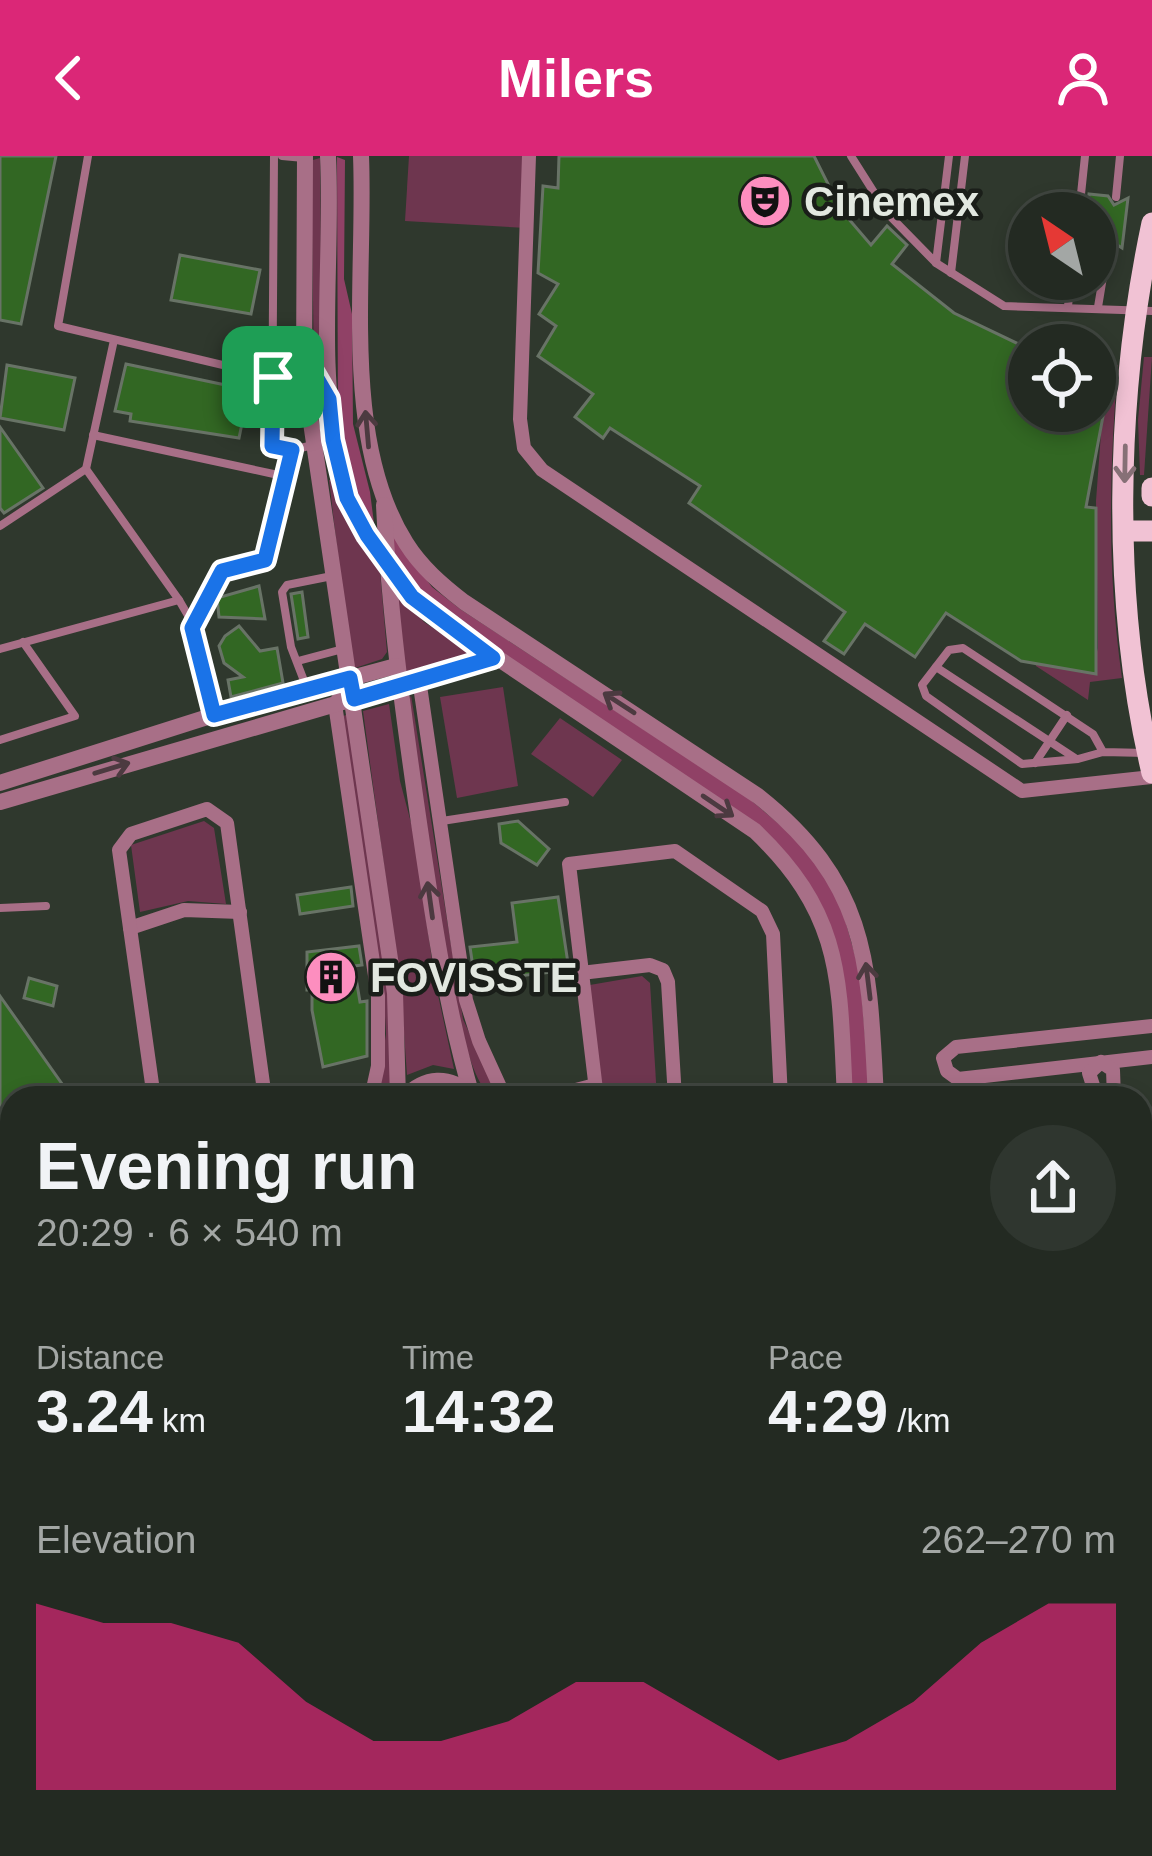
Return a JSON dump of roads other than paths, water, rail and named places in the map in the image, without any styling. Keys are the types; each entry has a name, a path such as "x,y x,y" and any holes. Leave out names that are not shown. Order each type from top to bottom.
{"main road":[{"path":"1150,768 1128,629 1126,531 1128,370 1144,310 1152,224"},
{"path":"1126,531 1152,531"}],"street":[{"path":"328,156 329,399 347,498 387,566 412,597 493,658 755,832 803,883 829,938 838,981 844,1086"},
{"path":"361,156 369,452 383,500 398,687 441,974 469,1086"},
{"path":"529,156 520,419 524,448 542,470 1022,791 1150,768"},
{"path":"306,157 304,375 394,993 400,1086"},
{"path":"304,356 329,399"},
{"path":"313,445 333,440"},
{"path":"383,500 423,566 464,602 743,785 793,823 816,849 852,915 869,976 875,1086"},
{"path":"0,802 493,658"},
{"path":"0,783 214,715 396,666"},
{"path":"350,678 335,704 378,996 374,1086"},
{"path":"419,679 466,1000 500,1086"},
{"path":"152,1086 119,850 131,834 206,809 227,823 263,1086"},
{"path":"595,1086 569,864 675,851 762,911 768,921 780,1086"},
{"path":"130,928 184,910 240,912"},
{"path":"581,973 650,965 662,970 668,982 674,1086"},
{"path":"1152,1026 956,1047 943,1058 947,1071 958,1079 1152,1057"},
{"path":"1098,1033 1101,1062"},
{"path":"1093,1086 1089,1073 1101,1062"},
{"path":"1101,1062 1113,1070 1114,1086"},
{"path":"419,1086 437,1080 460,1086"}],"lane":[{"path":"88,156 58,326 273,377 304,375"},
{"path":"306,157 278,156 272,446 292,450 313,445"},
{"path":"851,156 887,213 936,263 1004,306 1144,310"},
{"path":"936,263 950,156"},
{"path":"951,273 965,156"},
{"path":"1081,192 1085,156"},
{"path":"1116,197 1120,156"},
{"path":"1068,306 1069,300"},
{"path":"1098,307 1099,300"},
{"path":"0,526 86,469 115,340"},
{"path":"93,435 284,476"},
{"path":"192,628 222,571 265,560 292,450"},
{"path":"86,469 179,600 192,628 214,715"},
{"path":"307,690 291,646 282,592 286,585 334,576"},
{"path":"0,649 179,600"},
{"path":"0,740 76,716 23,642"},
{"path":"298,661 345,648"},
{"path":"1103,752 1094,734 963,648 949,650 922,685 926,696 1022,764 1103,752 1150,768"},
{"path":"936,667 1078,759"},
{"path":"1035,764 1067,716"},
{"path":"441,821 565,802"},
{"path":"0,908 46,906"}],"place":[{"name":"Cinemex","path":"765,201"},
{"name":"FOVISSTE","path":"331,977"}]}
